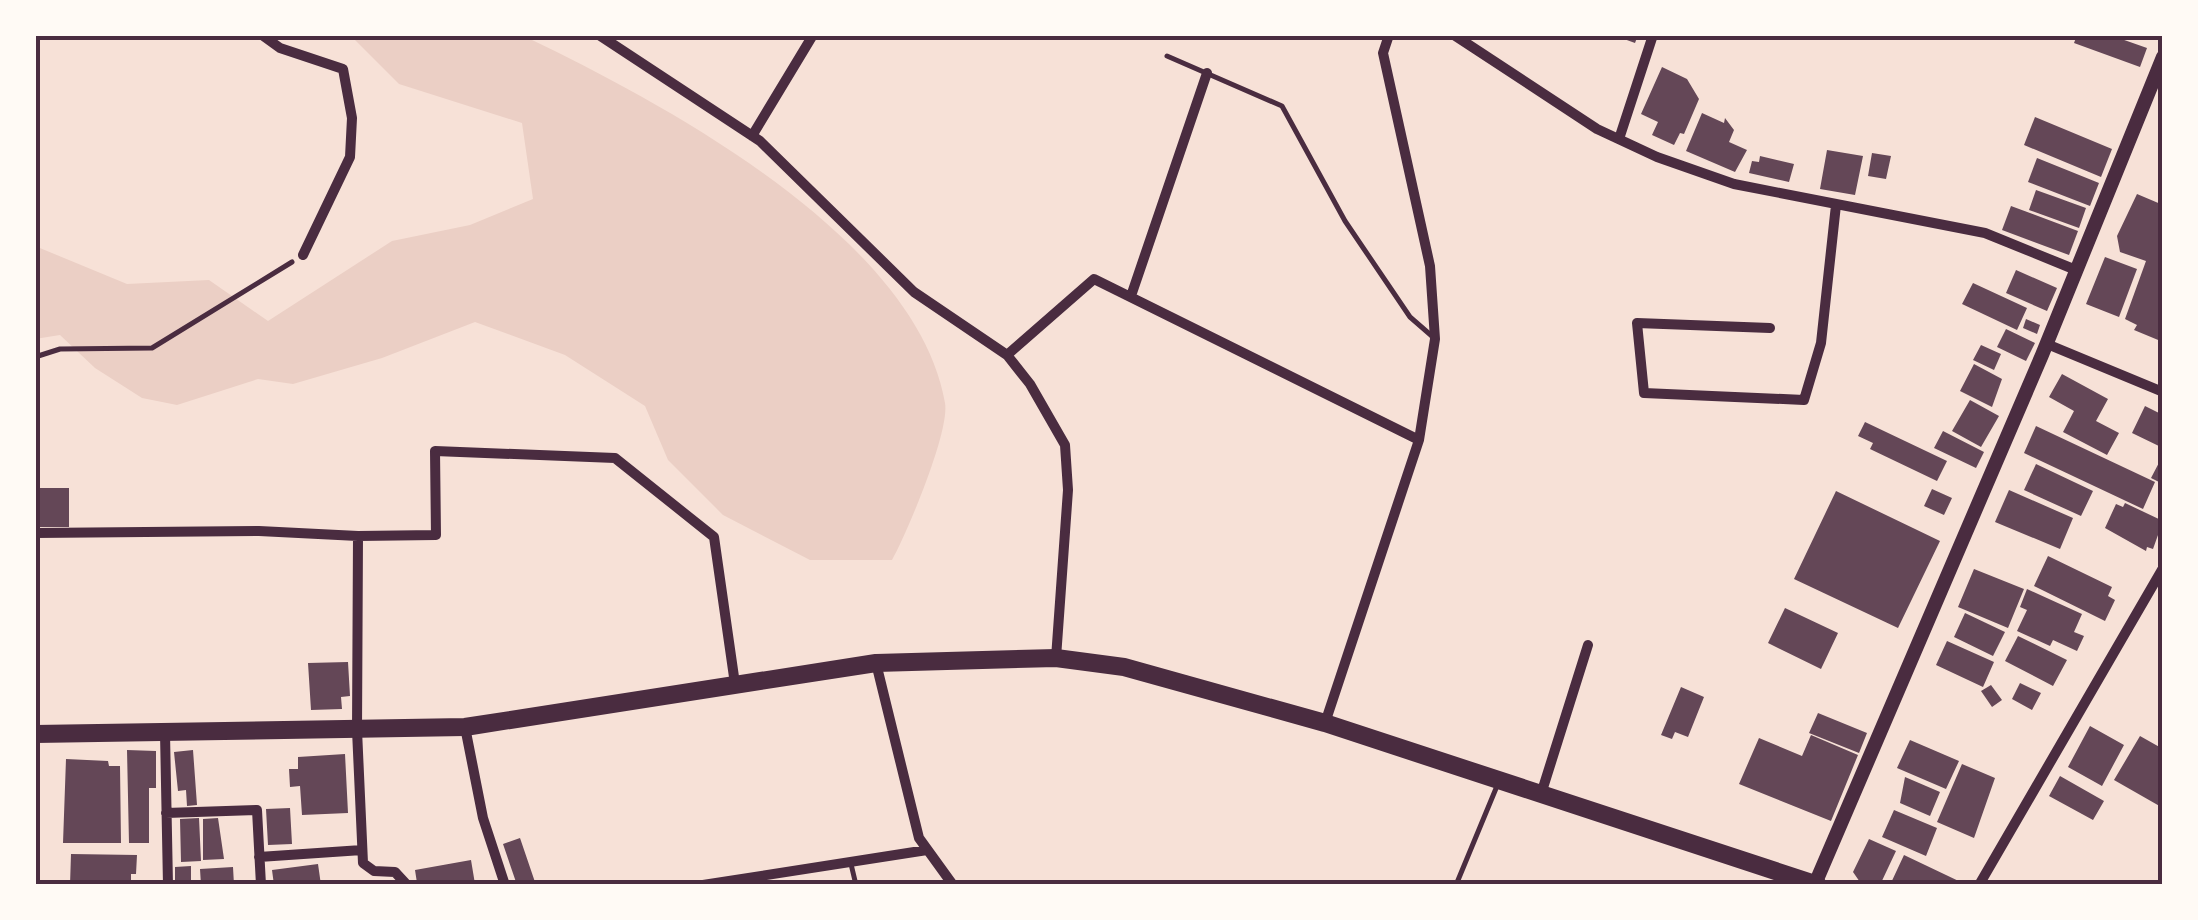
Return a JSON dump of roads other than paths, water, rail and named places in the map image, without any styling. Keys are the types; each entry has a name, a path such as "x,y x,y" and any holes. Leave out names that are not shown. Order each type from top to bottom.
{"highway":[{"path":"35,734 466,727 876,664 1056,658 1124,668 1325,722 1816,884"}],"street":[{"path":"262,35 280,48 343,69 352,118 350,157 303,255"},
{"path":"598,35 752,136 914,292 1007,355 1030,384 1065,445 1068,490 1056,658"},
{"path":"752,136 813,35"},
{"path":"1325,722 1418,440 1436,338 1430,266 1383,53 1389,35"},
{"path":"1454,35 1619,139 1734,184 1985,233 2076,270"},
{"path":"1619,139 1653,35"},
{"path":"1816,884 2046,344 2163,57"},
{"path":"1131,296 1207,74"},
{"path":"1770,328 1637,324 1644,394 1804,400 1821,343 1836,205"},
{"path":"1007,355 1094,279 1418,440"},
{"path":"2046,344 2163,392"},
{"path":"35,533 259,531 436,535 435,452 615,458 714,537 735,684"},
{"path":"358,536 357,730 363,863 374,872 395,872 407,885"},
{"path":"1980,885 2163,568"},
{"path":"1542,791 1588,645"},
{"path":"876,664 919,838 953,885"},
{"path":"466,727 483,818 505,885"},
{"path":"165,733 168,885"},
{"path":"166,813 256,810 261,885"},
{"path":"258,857 362,850"},
{"path":"703,885 927,850"},
{"path":"786,870 790,885"}],"lane":[{"path":"1167,56 1282,106 1345,220 1410,317 1436,338"},
{"path":"1456,885 1500,777"},
{"path":"851,863 856,885"}]}
